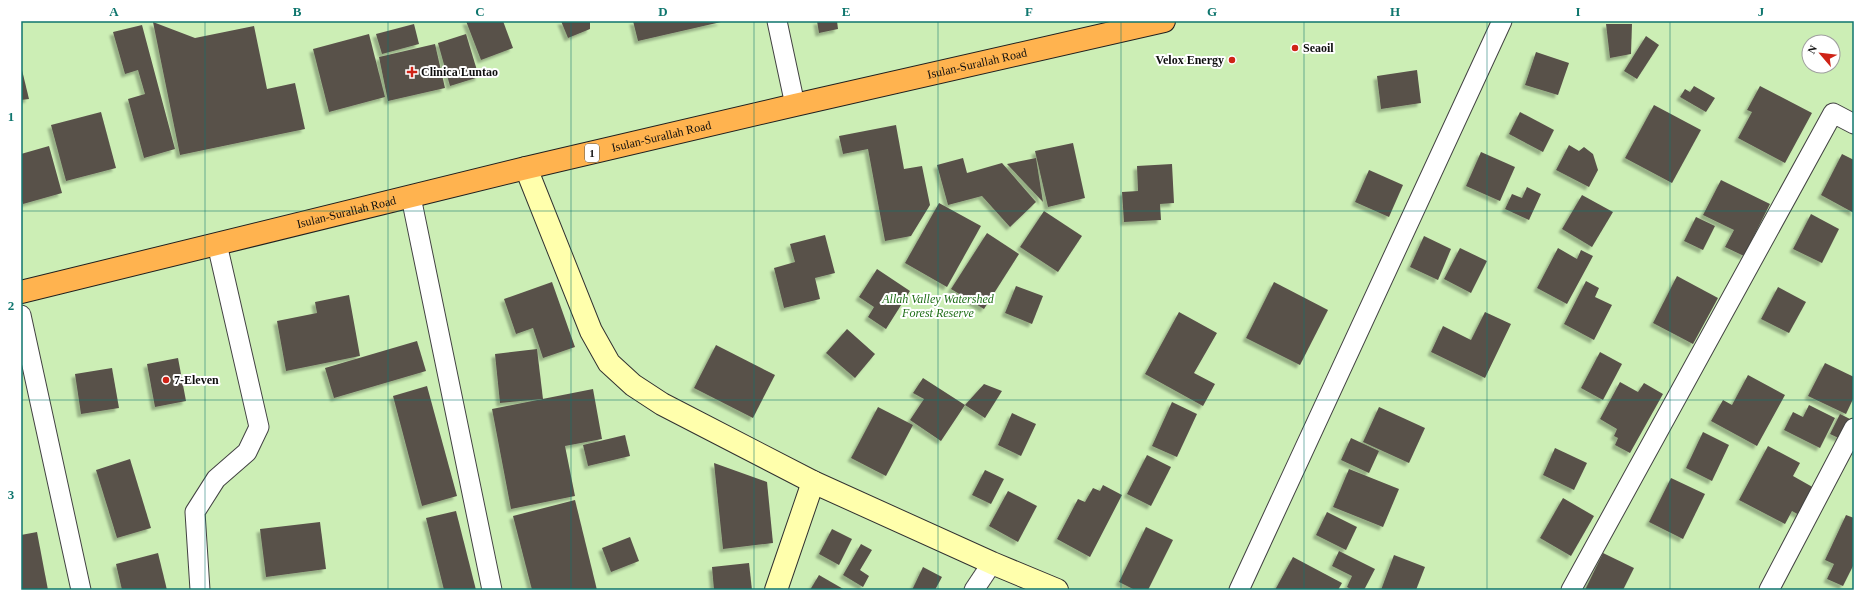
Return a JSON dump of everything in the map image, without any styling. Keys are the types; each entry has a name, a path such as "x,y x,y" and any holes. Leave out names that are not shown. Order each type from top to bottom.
{"highway":[{"name":"Isulan-Surallah Road","path":"21,292 526,168 1164,21"}],"street":[{"path":"777,21 795,105"},
{"path":"1239,590 1502,21"},
{"path":"1571,590 1833,113 1854,124"},
{"path":"526,168 591,331 609,363 633,385 662,404 813,482 1057,590"},
{"path":"412,197 492,590"},
{"path":"200,590 195,512 216,479 247,452 259,427 217,244"},
{"path":"21,315 81,590"},
{"path":"1769,590 1854,428"},
{"path":"776,590 813,482"},
{"path":"974,590 992,562"}],"green space":[{"name":"Allah Valley Watershed Forest Reserve","path":"21,21 1854,21 1854,590 21,590"}],"building":[{"path":"466,21 503,21 513,48 481,60"},
{"path":"561,21 590,21 590,29 568,38"},
{"path":"633,21 721,21 721,22 638,41"},
{"path":"817,21 837,21 838,29 819,33"},
{"path":"153,22 195,38 254,26 267,89 295,83 305,129 180,155"},
{"path":"414,24 419,44 382,54 376,34"},
{"path":"1606,24 1632,24 1631,54 1610,58"},
{"path":"142,25 175,149 144,158 128,99 145,94 138,70 125,74 113,32"},
{"path":"369,34 385,97 329,112 313,49"},
{"path":"466,34 479,77 450,86 438,43"},
{"path":"1646,36 1659,45 1637,79 1624,71"},
{"path":"435,44 445,88 388,101 379,57"},
{"path":"1536,52 1569,63 1558,95 1525,85"},
{"path":"21,66 29,99 21,100"},
{"path":"1417,70 1421,103 1381,109 1377,76"},
{"path":"1694,86 1715,98 1706,112 1680,97 1685,89 1690,92"},
{"path":"1760,86 1812,113 1785,163 1738,138 1752,112 1747,110"},
{"path":"1654,105 1701,130 1672,183 1625,158"},
{"path":"101,112 116,168 66,181 51,125"},
{"path":"1520,112 1554,130 1543,152 1509,134"},
{"path":"896,125 904,169 922,166 930,205 911,236 885,241 868,149 843,154 839,136"},
{"path":"1073,143 1085,198 1048,207 1035,151"},
{"path":"1569,145 1579,151 1584,147 1593,154 1598,170 1589,187 1556,170"},
{"path":"49,146 62,193 23,204 21,197 21,154"},
{"path":"1481,152 1515,167 1500,201 1466,186"},
{"path":"1842,154 1854,160 1854,213 1821,195"},
{"path":"963,158 967,173 1002,163 1036,202 1010,227 982,196 948,205 937,165"},
{"path":"1036,158 1043,202 1007,164"},
{"path":"1172,164 1174,203 1160,204 1161,220 1124,222 1122,192 1138,191 1137,166"},
{"path":"1369,170 1403,185 1389,217 1355,202"},
{"path":"1721,180 1770,204 1744,256 1725,247 1734,230 1703,215"},
{"path":"1527,187 1541,194 1529,220 1505,209 1512,194 1522,198"},
{"path":"1582,195 1613,212 1592,247 1562,229"},
{"path":"939,203 981,226 947,287 905,263"},
{"path":"1044,211 1082,236 1058,272 1020,247"},
{"path":"1811,214 1839,229 1822,263 1793,249"},
{"path":"1696,217 1715,226 1703,250 1684,241"},
{"path":"987,233 1019,254 984,309 951,289"},
{"path":"825,235 835,273 815,278 820,299 784,308 774,268 795,262 790,244"},
{"path":"1424,236 1451,249 1438,280 1410,267"},
{"path":"1460,248 1487,261 1471,293 1444,279"},
{"path":"1558,248 1577,259 1581,250 1593,256 1567,304 1537,288"},
{"path":"877,269 910,291 886,329 868,317 874,307 859,297"},
{"path":"1677,276 1718,298 1693,344 1653,323"},
{"path":"1586,281 1599,288 1595,297 1612,305 1594,340 1564,324"},
{"path":"552,282 575,347 543,358 533,328 516,334 504,299"},
{"path":"1274,282 1328,310 1300,365 1246,338"},
{"path":"1016,286 1043,296 1032,324 1005,313"},
{"path":"1778,287 1806,302 1789,333 1761,319"},
{"path":"349,295 360,356 286,371 277,321 317,313 315,302"},
{"path":"1179,312 1217,333 1194,373 1215,384 1203,406 1145,374"},
{"path":"1485,312 1511,324 1485,378 1431,352 1443,326 1471,340"},
{"path":"847,329 875,354 855,378 826,353"},
{"path":"417,341 426,371 334,398 325,368"},
{"path":"716,345 775,375 753,418 694,388"},
{"path":"537,349 543,399 500,403 495,354"},
{"path":"1600,352 1622,364 1603,400 1581,388"},
{"path":"178,358 186,401 155,407 147,364"},
{"path":"1825,363 1854,377 1854,397 1846,414 1808,396"},
{"path":"112,368 119,408 81,414 75,374"},
{"path":"1748,375 1785,395 1757,446 1711,421 1723,400 1732,405"},
{"path":"923,378 965,405 941,441 910,420 924,399 913,393"},
{"path":"1620,382 1638,392 1644,383 1663,394 1630,453 1615,445 1618,438 1614,436 1617,429 1600,419"},
{"path":"984,384 1002,391 985,418 965,405"},
{"path":"427,386 457,496 422,506 393,396"},
{"path":"593,389 602,439 565,446 575,496 511,509 492,409"},
{"path":"1172,402 1197,414 1177,457 1152,446"},
{"path":"1809,405 1835,418 1820,448 1784,430 1793,412 1803,417"},
{"path":"878,407 913,425 886,476 851,458"},
{"path":"1379,407 1425,428 1409,463 1363,442"},
{"path":"1012,413 1036,424 1021,456 998,445"},
{"path":"1840,414 1854,421 1845,441 1830,434"},
{"path":"1703,432 1729,445 1712,481 1686,468"},
{"path":"625,435 630,456 588,466 583,445"},
{"path":"1351,438 1379,451 1369,473 1341,460"},
{"path":"1768,446 1800,463 1793,476 1816,489 1801,516 1792,511 1785,524 1739,500"},
{"path":"1555,448 1587,463 1574,490 1543,475"},
{"path":"1147,455 1171,467 1151,506 1127,494"},
{"path":"130,459 151,528 117,538 96,470"},
{"path":"714,463 767,482 773,543 723,549"},
{"path":"1349,469 1399,489 1383,527 1333,507"},
{"path":"985,470 1004,479 991,504 972,495"},
{"path":"1671,478 1705,494 1683,539 1649,522"},
{"path":"1103,485 1122,495 1090,557 1057,539 1078,499 1085,502 1093,488 1100,491"},
{"path":"1008,491 1037,506 1018,542 989,526"},
{"path":"1563,498 1594,516 1571,556 1540,538"},
{"path":"575,500 597,590 532,590 513,516"},
{"path":"456,511 476,590 444,590 426,518"},
{"path":"1327,512 1357,527 1346,550 1316,535"},
{"path":"1846,515 1854,518 1854,564 1843,586 1827,579 1834,564 1825,560"},
{"path":"320,522 326,569 266,577 260,529"},
{"path":"1146,527 1173,540 1148,590 1135,590 1119,582"},
{"path":"832,529 852,539 839,565 819,554"},
{"path":"37,532 48,590 21,590 21,535"},
{"path":"630,537 639,561 611,572 602,548"},
{"path":"861,544 872,550 860,570 869,576 863,587 843,575"},
{"path":"1339,551 1375,569 1364,590 1352,590 1347,587 1352,576 1332,566"},
{"path":"158,553 167,590 122,590 116,564"},
{"path":"1603,553 1634,568 1623,590 1585,590"},
{"path":"1394,555 1425,567 1416,590 1381,590"},
{"path":"1293,557 1342,583 1338,590 1275,590"},
{"path":"749,563 752,590 714,590 712,567"},
{"path":"923,567 942,577 935,590 912,590"},
{"path":"819,575 845,590 810,590"}],"place":[{"name":"Seaoil","path":"1295,48"},
{"name":"Velox Energy","path":"1232,60"},
{"name":"Clinica Luntao","path":"412,72"},
{"name":"7-Eleven","path":"166,380"}]}
